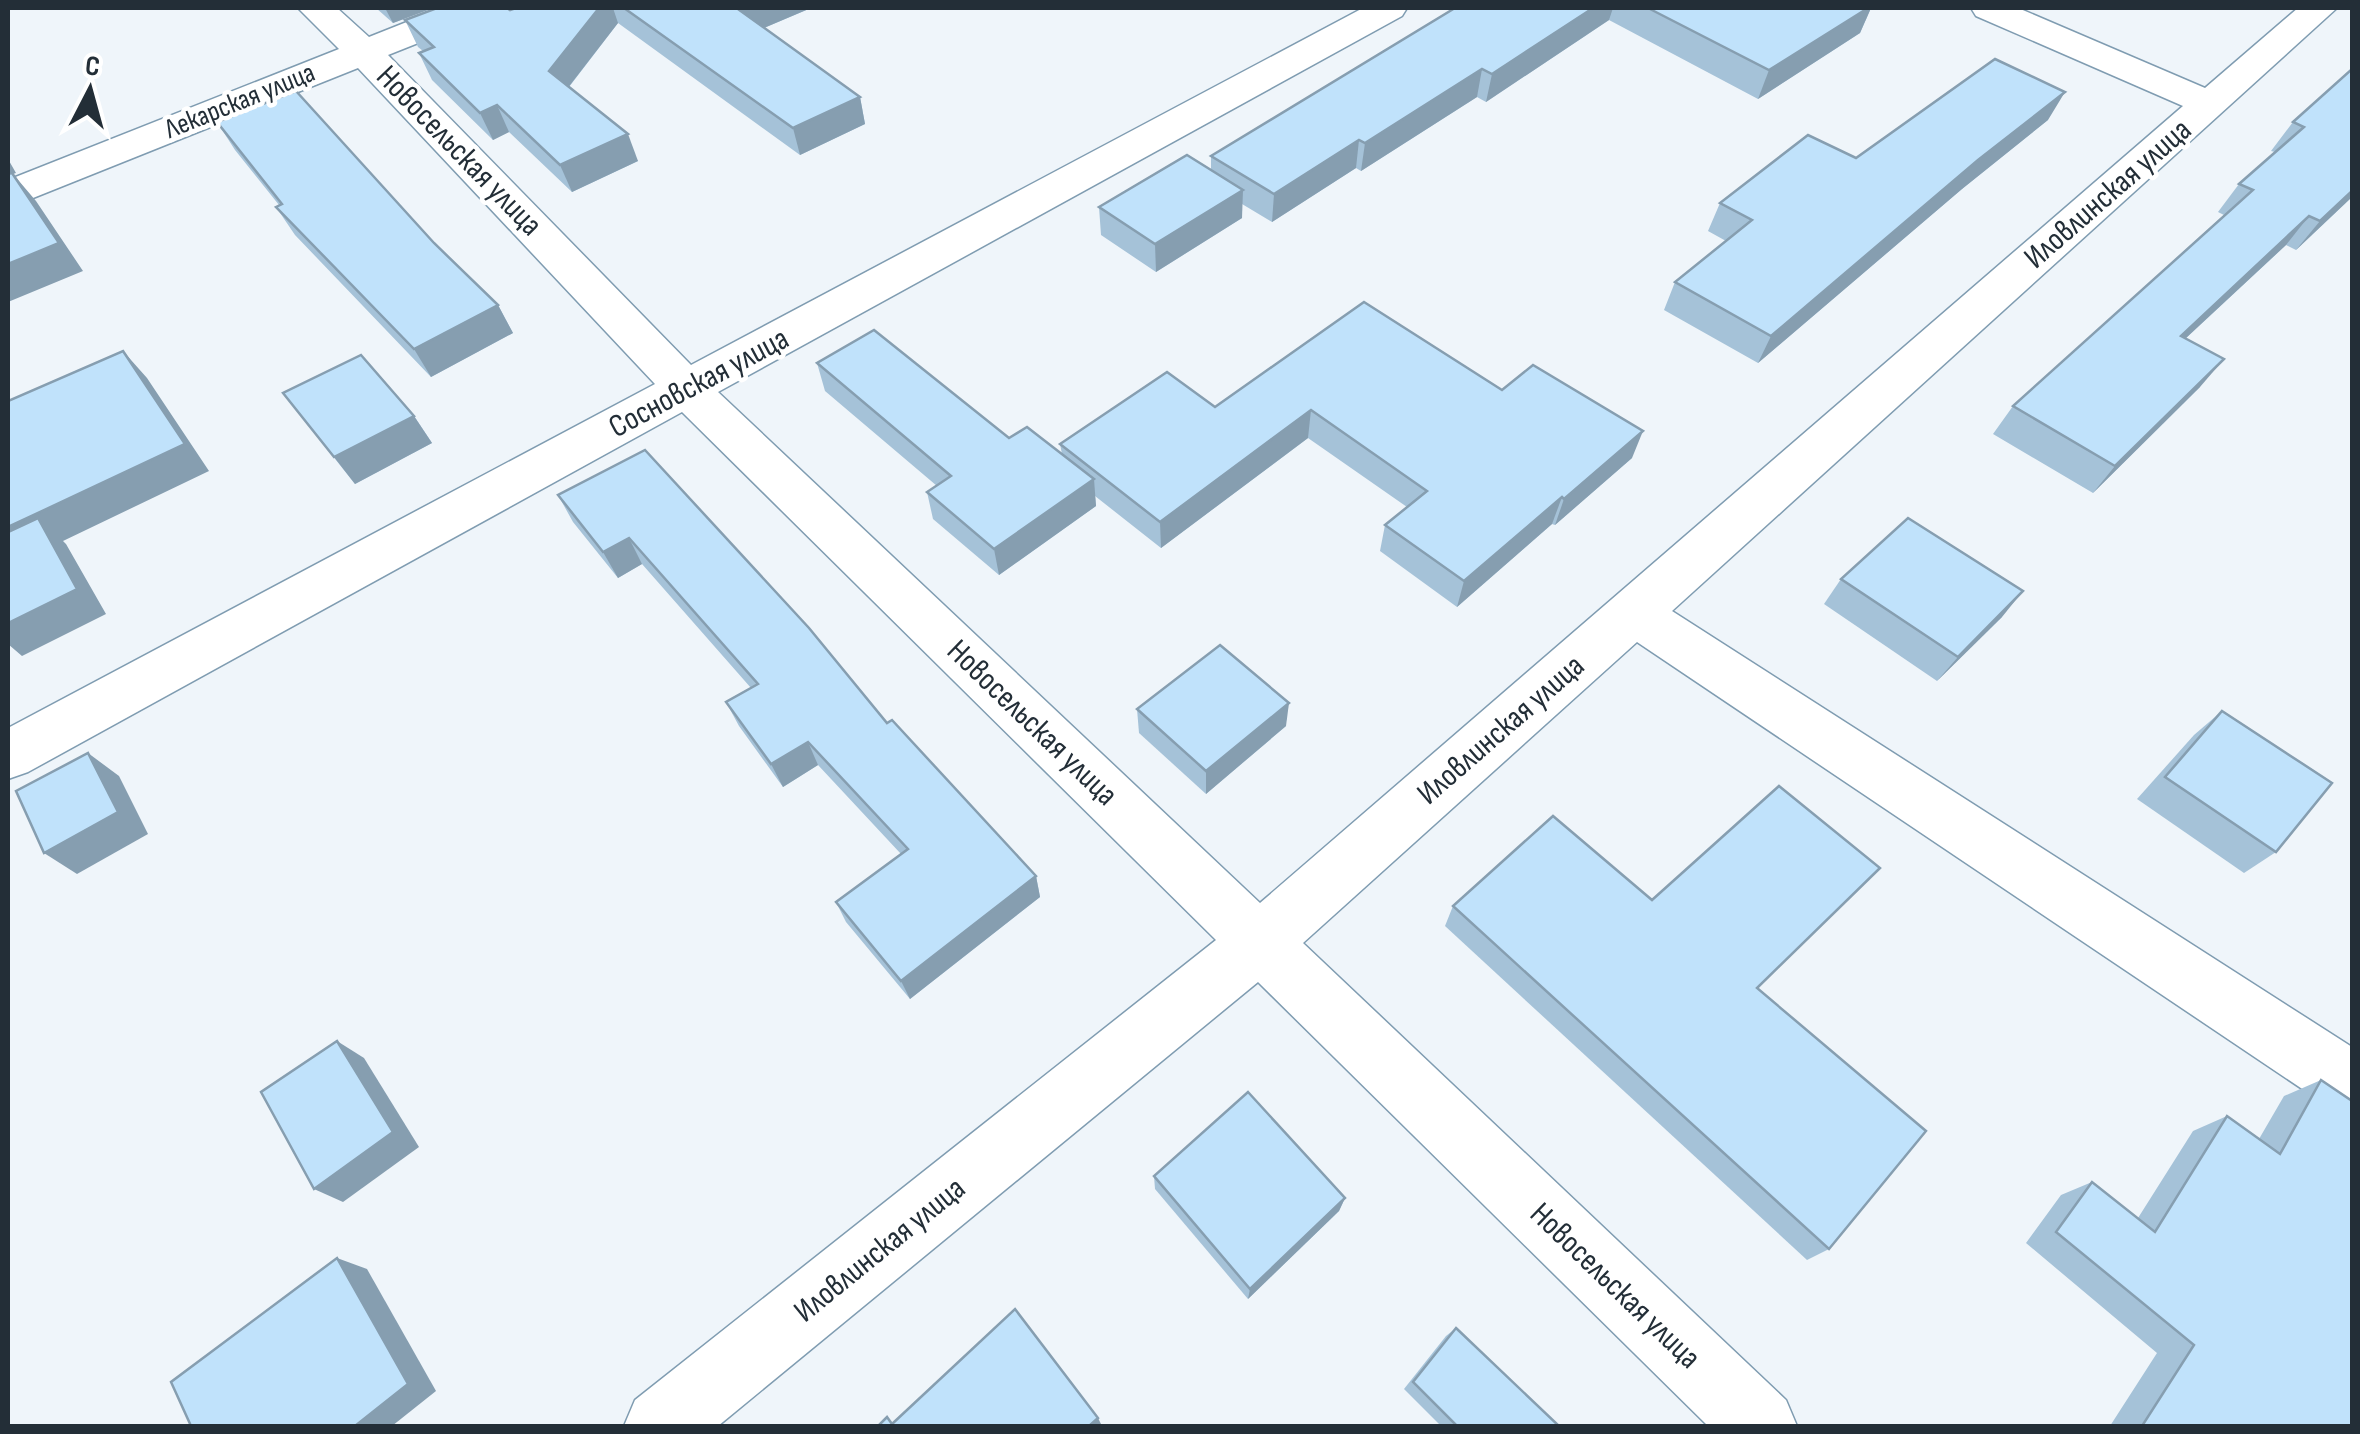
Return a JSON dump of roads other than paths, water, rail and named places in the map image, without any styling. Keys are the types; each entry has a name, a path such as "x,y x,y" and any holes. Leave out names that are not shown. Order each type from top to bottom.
{"street":[{"name":"Новосельская улица","path":"316,8 363,51 688,390 1760,1426"},
{"name":"Лекарская улица","path":"8,195 473,8"},
{"name":"Сосновская улица","path":"8,755 1389,8"},
{"path":"1989,8 2210,104"},
{"name":"Иловлинская улица","path":"662,1426 1259,943 2318,8"},
{"path":"1634,612 2352,1084"}]}
